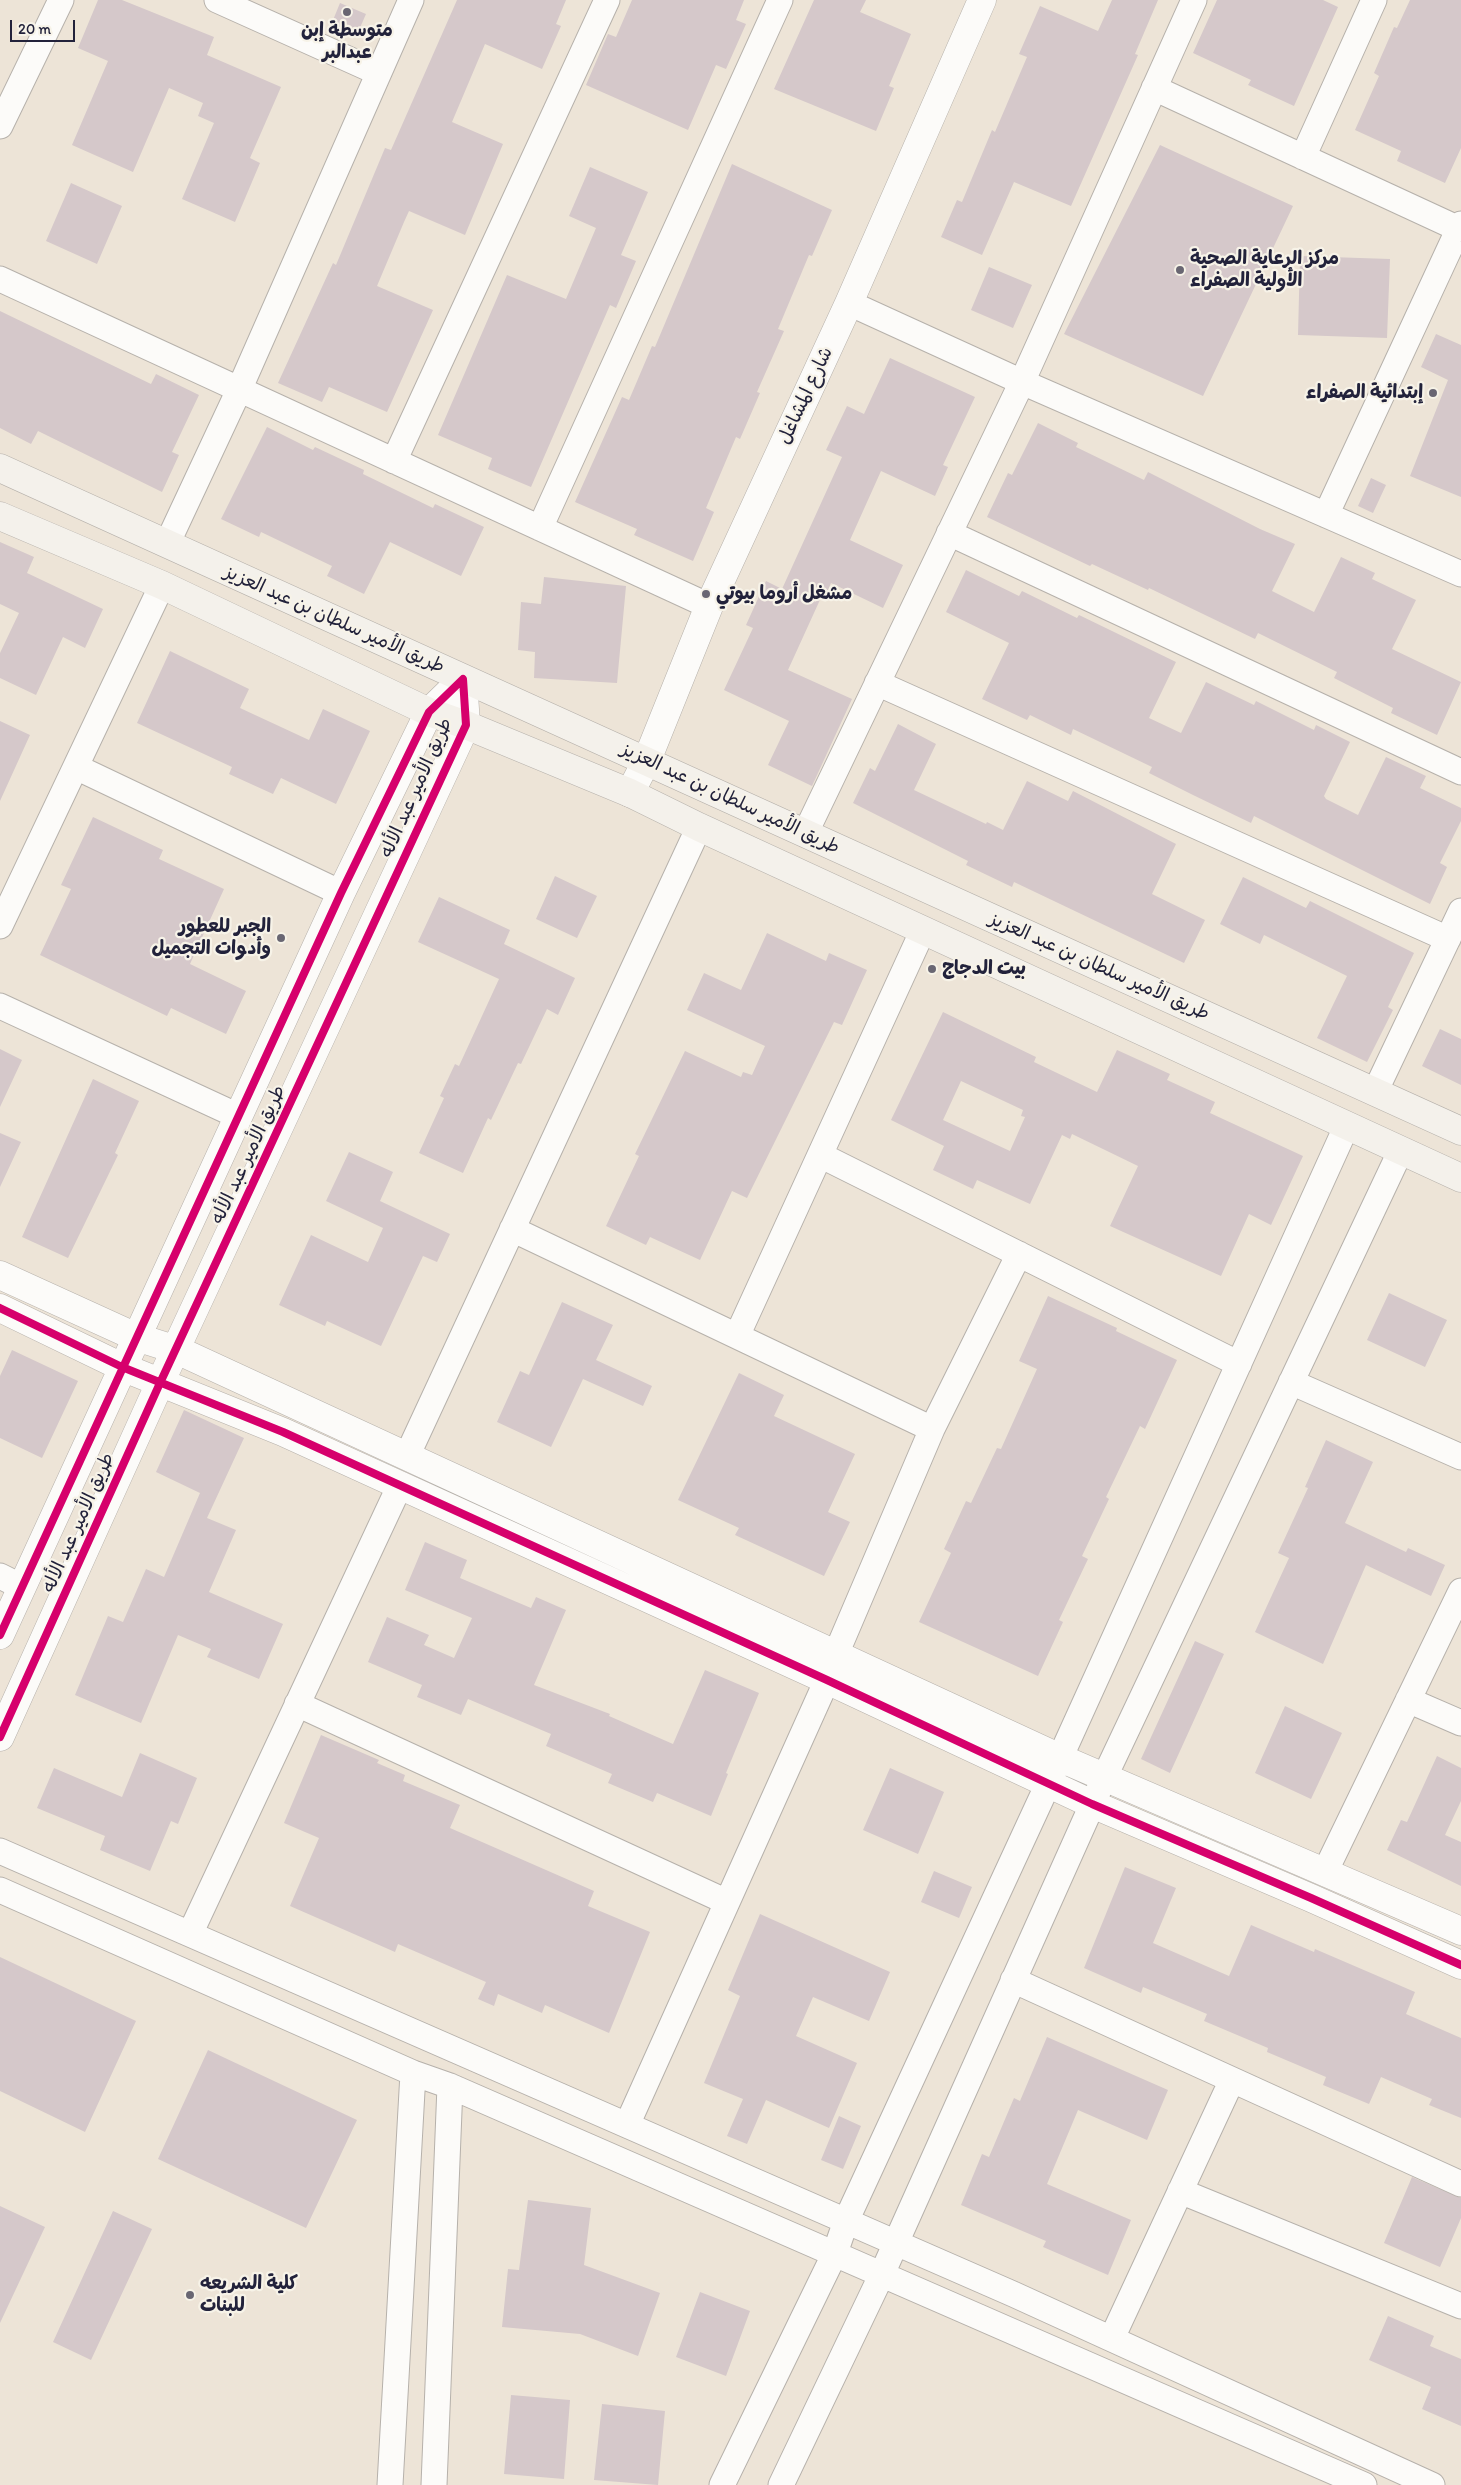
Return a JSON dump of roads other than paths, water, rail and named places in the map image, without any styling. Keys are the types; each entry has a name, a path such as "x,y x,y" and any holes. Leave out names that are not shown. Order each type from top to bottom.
{"main road":[{"name":"طريق الأمير سلطان بن عبد العزيز","path":"0,468 1461,1131"},
{"name":"طريق الأمير سلطان بن عبد العزيز","path":"0,516 162,585 429,712 466,725 630,793 699,827 1461,1178"}],"street":[{"path":"0,126 6,99 60,0"},
{"path":"217,0 377,72"},
{"path":"167,544 239,390 377,72 411,0"},
{"path":"394,461 608,0"},
{"path":"540,528 780,0"},
{"path":"805,834 1022,382 1194,0"},
{"path":"1303,157 1374,0"},
{"name":"شارع المشاغل","path":"630,793 647,760 709,606 849,303 975,2"},
{"path":"1154,88 1460,227 1326,515"},
{"path":"0,279 709,606"},
{"path":"849,303 1022,382 1461,574"},
{"path":"949,533 1461,772"},
{"path":"0,926 162,585"},
{"name":"طريق الأمير عبد الأله","path":"0,1635 11,1581 122,1367 341,893 429,712 463,679"},
{"name":"طريق الأمير عبد الأله","path":"0,1737 160,1383 466,725 463,679"},
{"path":"877,683 1448,939"},
{"path":"76,767 341,893"},
{"path":"407,1456 699,827"},
{"path":"1375,1092 1461,911"},
{"path":"737,1336 923,930"},
{"path":"0,1006 238,1116"},
{"path":"722,2485 835,2253 846,2221 1060,1758 1347,1125"},
{"path":"781,2485 882,2274 1104,1776 1400,1150"},
{"path":"820,1155 1239,1364"},
{"path":"512,1229 932,1429"},
{"path":"836,1654 932,1429 1019,1254"},
{"path":"0,1275 136,1337 177,1350 1060,1758 1461,1931"},
{"path":"0,1308 122,1367 283,1432 400,1485 827,1680 1092,1804 1461,1965"},
{"path":"1291,1382 1461,1457"},
{"path":"190,1934 400,1485"},
{"path":"1325,1872 1461,1591"},
{"path":"627,2125 827,1680"},
{"path":"1408,1700 1461,1722"},
{"path":"297,1704 727,1902"},
{"path":"0,1851 1112,2338 1432,2485"},
{"path":"0,1890 413,2072 450,2086 835,2253 1364,2485"},
{"path":"1013,1980 1461,2184"},
{"path":"390,2485 413,2072"},
{"path":"1112,2338 1232,2080"},
{"path":"434,2485 450,2086"},
{"path":"1180,2191 1461,2306"}],"place":[{"name":"متوسطة إبن عبدالبر","path":"347,12"},
{"name":"مركز الرعاية الصحية الأولية الصفراء","path":"1180,270"},
{"name":"إبتدائية الصفراء","path":"1433,393"},
{"name":"مشغل أروما بيوتي","path":"706,594"},
{"name":"الجبر للعطور وأدوات التجميل","path":"281,938"},
{"name":"بيت الدجاج","path":"932,969"},
{"name":"كلية الشريعه للبنات","path":"190,2295"}]}
